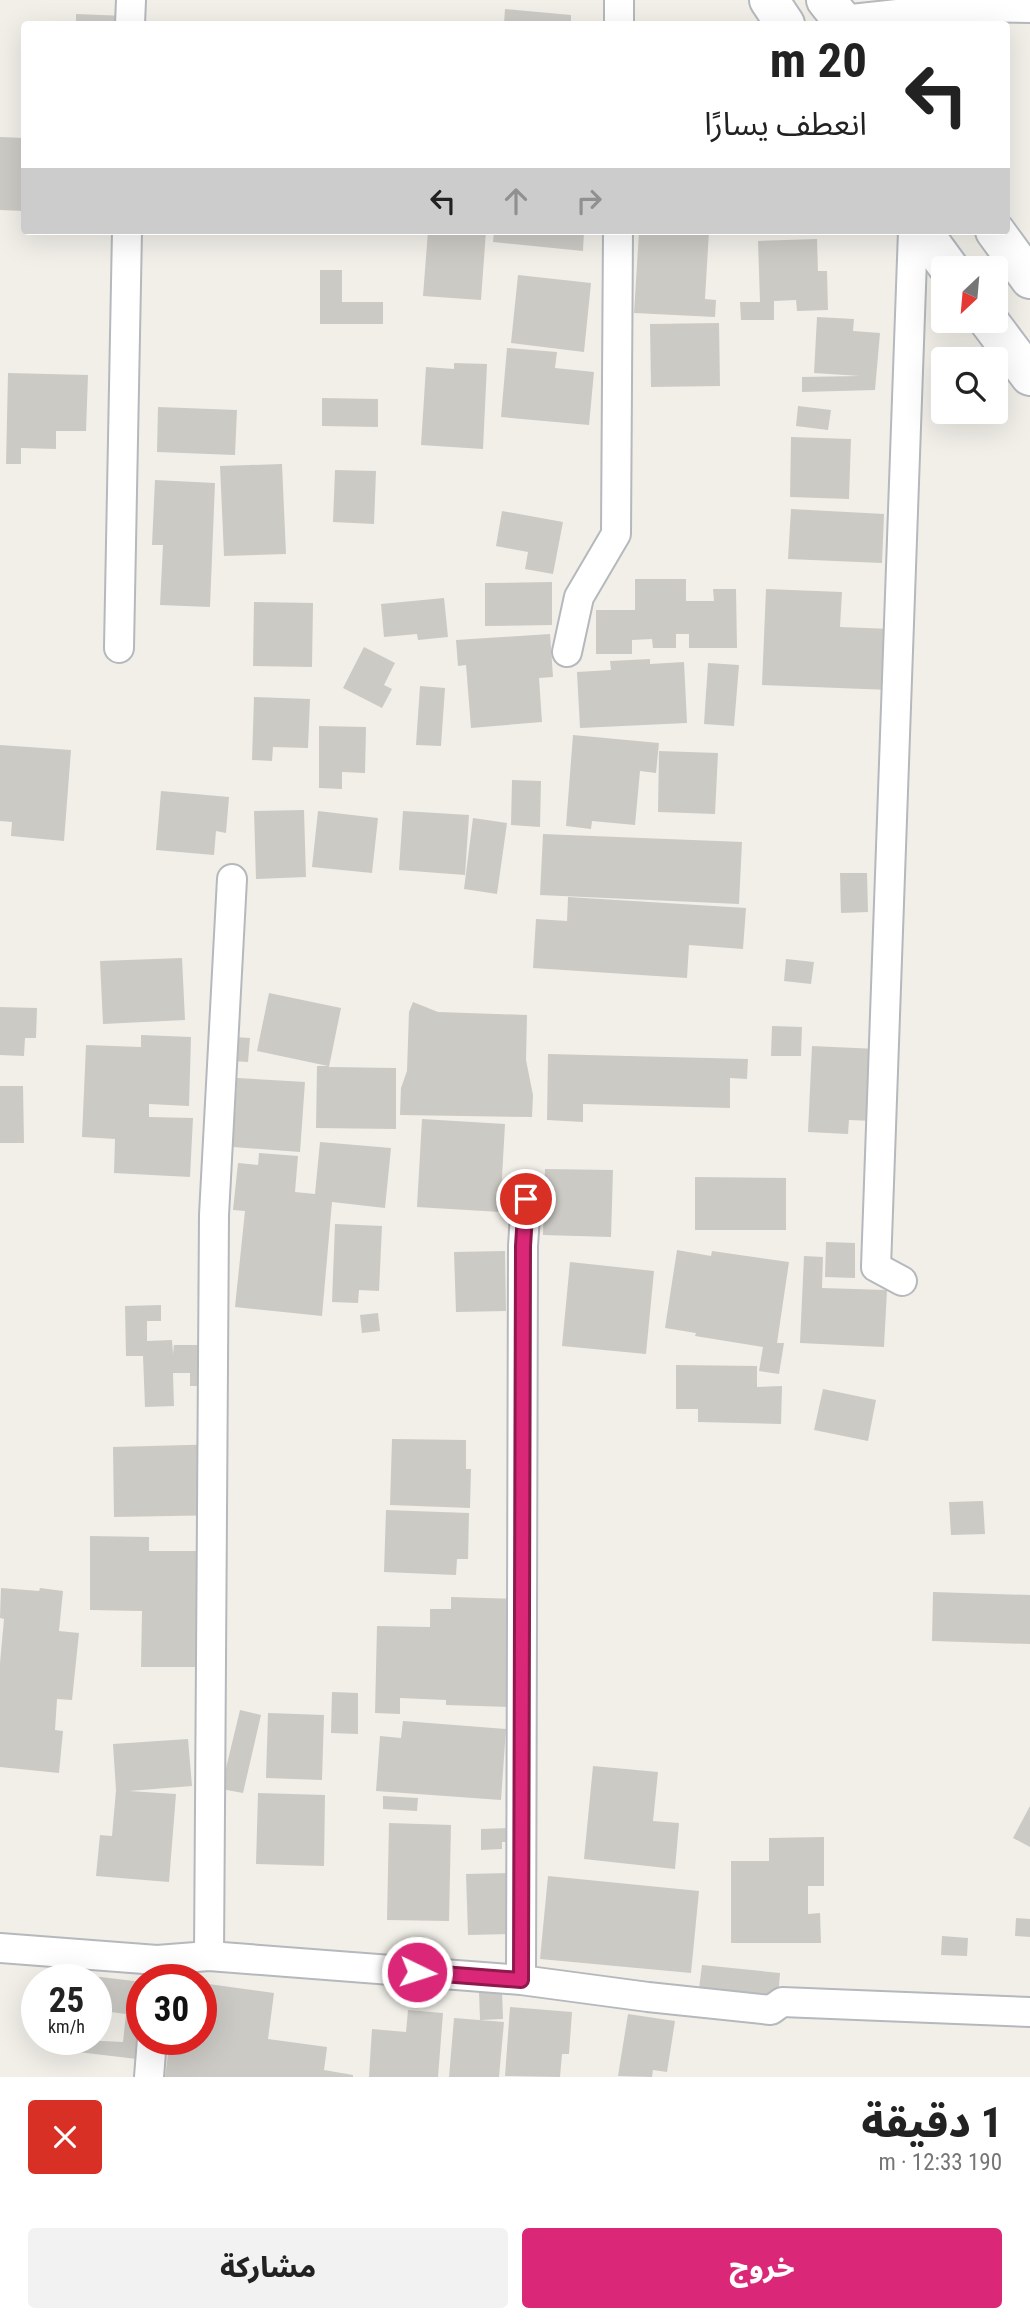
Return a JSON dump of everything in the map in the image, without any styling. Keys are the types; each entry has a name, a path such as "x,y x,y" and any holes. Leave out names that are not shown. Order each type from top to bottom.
{"main road":[{"path":"769,0 783,21"},
{"path":"925,235 940,256"},
{"path":"998,235 1030,279"},
{"path":"998,333 1030,376"}],"street":[{"path":"130,21 131,0"},
{"path":"619,0 619,21"},
{"path":"838,15 961,7 1030,8"},
{"path":"119,648 127,235"},
{"path":"566,652 579,597 616,534 618,235"},
{"path":"902,1281 876,1266 912,235"},
{"path":"209,1956 214,1215 232,879"},
{"path":"521,1980 523,1246 526,1199"},
{"path":"0,1948 126,1966"},
{"path":"179,1964 209,1956 521,1980 771,2010 782,2002 1030,2012"},
{"path":"149,2077 151,2055"}],"building":[{"path":"505,9 571,15 571,21 504,21"},
{"path":"76,14 127,16 126,21 76,21"},
{"path":"0,137 21,138 21,211 0,210"},
{"path":"428,235 486,235 481,300 423,296"},
{"path":"494,235 584,235 583,251 493,242"},
{"path":"639,235 709,235 705,299 716,300 715,317 634,313"},
{"path":"817,239 818,271 827,271 828,310 797,311 796,300 774,301 774,320 741,320 740,302 760,302 758,241"},
{"path":"320,270 342,270 342,302 383,302 383,324 320,324"},
{"path":"518,275 591,283 584,352 511,343"},
{"path":"817,317 854,319 853,331 880,333 875,390 802,392 802,377 860,376 814,373"},
{"path":"719,323 720,386 651,387 650,324"},
{"path":"507,348 557,352 555,368 594,372 589,425 501,417"},
{"path":"454,363 487,364 483,449 421,445 426,367 454,369"},
{"path":"8,373 88,375 86,431 56,431 56,449 21,448 21,464 6,464"},
{"path":"322,398 378,399 378,427 322,426"},
{"path":"798,406 831,410 828,430 796,426"},
{"path":"158,407 237,410 235,455 157,452"},
{"path":"791,437 851,439 849,499 790,497"},
{"path":"282,464 286,554 224,556 220,466"},
{"path":"335,470 376,471 374,524 333,522"},
{"path":"155,480 215,483 210,607 160,605 163,545 152,545"},
{"path":"791,509 884,514 882,563 788,559"},
{"path":"502,511 563,522 553,574 525,569 528,552 496,546"},
{"path":"635,579 686,579 686,601 714,601 713,589 736,589 737,648 689,648 689,634 676,634 676,648 653,648 652,639 632,640 632,654 596,654 596,610 635,610"},
{"path":"552,582 552,625 485,626 485,583"},
{"path":"766,589 842,592 840,627 892,629 890,690 762,685"},
{"path":"444,598 448,637 418,640 417,634 384,637 381,604"},
{"path":"254,602 313,603 312,667 253,666"},
{"path":"550,634 553,677 539,678 542,722 471,728 466,665 458,666 456,640"},
{"path":"364,647 395,663 384,685 392,689 382,708 343,688"},
{"path":"650,659 650,664 684,662 687,723 580,728 577,672 611,670 610,661"},
{"path":"708,663 739,665 734,726 704,724"},
{"path":"420,686 445,688 441,746 416,745"},
{"path":"254,697 310,699 308,748 273,747 272,761 252,760"},
{"path":"319,726 366,727 365,773 342,772 342,789 319,788"},
{"path":"573,735 659,743 656,773 640,771 635,825 592,821 591,829 566,826"},
{"path":"0,745 71,750 64,841 11,836 12,822 0,821"},
{"path":"659,751 718,753 715,814 658,812"},
{"path":"512,780 541,781 540,827 511,825"},
{"path":"161,791 229,797 226,833 216,831 214,855 156,850"},
{"path":"304,810 306,877 256,879 254,811"},
{"path":"318,811 378,818 372,873 312,867"},
{"path":"403,811 469,815 465,875 399,870"},
{"path":"473,818 507,823 497,894 464,889"},
{"path":"543,834 742,842 739,904 540,895"},
{"path":"840,873 867,873 868,912 841,913"},
{"path":"568,897 746,908 743,949 689,945 687,978 533,968 536,919 567,921"},
{"path":"182,958 185,1020 103,1024 100,961"},
{"path":"786,959 814,962 811,984 784,981"},
{"path":"269,993 341,1008 329,1067 396,1068 396,1129 316,1128 317,1066 328,1066 257,1051"},
{"path":"413,1002 438,1012 527,1015 526,1060 533,1095 532,1117 400,1115 401,1088 407,1071 409,1012"},
{"path":"0,1007 37,1008 36,1038 25,1038 24,1056 0,1055"},
{"path":"772,1026 802,1027 801,1056 771,1056"},
{"path":"141,1035 191,1037 189,1106 149,1104 149,1117 193,1118 190,1177 114,1173 115,1139 82,1137 86,1045 141,1047"},
{"path":"234,1037 250,1038 248,1062 232,1061"},
{"path":"812,1046 877,1049 873,1121 849,1120 848,1134 808,1132"},
{"path":"548,1054 748,1059 747,1079 730,1078 730,1108 583,1104 583,1122 547,1120"},
{"path":"237,1078 305,1082 300,1152 233,1147"},
{"path":"0,1086 23,1086 24,1143 0,1143"},
{"path":"422,1119 505,1124 500,1212 417,1207"},
{"path":"320,1142 391,1148 385,1208 332,1202 322,1316 235,1307 245,1211 233,1210 238,1163 258,1165 259,1153 298,1156 295,1192 315,1194"},
{"path":"545,1169 613,1170 611,1237 543,1235"},
{"path":"695,1177 786,1178 786,1230 695,1230"},
{"path":"335,1224 382,1226 379,1291 359,1290 358,1303 332,1302"},
{"path":"826,1242 855,1243 855,1278 825,1277"},
{"path":"677,1250 711,1256 712,1251 789,1262 777,1343 784,1343 779,1374 759,1371 763,1347 695,1336 696,1333 665,1328"},
{"path":"505,1251 506,1311 456,1312 454,1252"},
{"path":"804,1256 823,1257 822,1288 887,1290 884,1347 800,1343"},
{"path":"570,1262 654,1271 646,1354 562,1346"},
{"path":"161,1305 161,1321 147,1321 147,1341 172,1340 173,1354 174,1345 218,1345 218,1386 190,1386 190,1373 173,1373 174,1406 145,1407 143,1356 126,1356 125,1306"},
{"path":"378,1313 380,1331 362,1333 360,1315"},
{"path":"676,1365 757,1366 757,1387 782,1386 781,1424 698,1422 698,1409 676,1409"},
{"path":"823,1389 876,1400 868,1441 814,1430"},
{"path":"392,1439 466,1440 466,1469 471,1469 470,1508 390,1505"},
{"path":"225,1444 227,1515 114,1517 113,1447"},
{"path":"983,1501 985,1534 951,1535 949,1502"},
{"path":"386,1510 469,1513 468,1559 457,1559 456,1575 384,1572"},
{"path":"90,1536 149,1537 149,1551 223,1551 208,1667 141,1667 142,1611 90,1610"},
{"path":"1,1588 63,1591 59,1631 79,1633 72,1700 57,1699 55,1730 63,1731 59,1773 0,1767 0,1663 4,1619 0,1618"},
{"path":"933,1592 1030,1595 1030,1644 932,1641"},
{"path":"451,1597 514,1599 512,1707 446,1705 446,1700 400,1698 400,1714 375,1713 377,1626 430,1627 430,1609 451,1609"},
{"path":"332,1692 358,1693 358,1734 331,1733"},
{"path":"240,1710 261,1715 243,1793 221,1789"},
{"path":"268,1713 324,1715 322,1780 266,1778"},
{"path":"403,1721 506,1729 501,1800 376,1791 380,1736 401,1738"},
{"path":"188,1739 192,1786 129,1791 176,1794 169,1882 96,1876 100,1835 112,1836 116,1790 113,1744"},
{"path":"593,1766 658,1772 653,1821 679,1823 675,1869 584,1859"},
{"path":"258,1793 325,1795 324,1866 256,1864"},
{"path":"383,1796 418,1798 417,1811 383,1809"},
{"path":"1030,1806 1030,1847 1013,1838"},
{"path":"389,1823 451,1825 449,1921 387,1920"},
{"path":"510,1828 511,1842 502,1842 502,1849 481,1850 481,1829"},
{"path":"824,1837 824,1886 808,1886 808,1914 820,1913 821,1943 731,1943 731,1861 769,1861 769,1838"},
{"path":"511,1873 513,1934 468,1935 466,1874"},
{"path":"548,1876 699,1891 691,1973 540,1959"},
{"path":"1016,1918 1030,1919 1030,1937 1015,1936"},
{"path":"942,1936 968,1938 967,1956 941,1955"},
{"path":"702,1965 780,1973 778,1997 699,1989"},
{"path":"112,1978 126,1980 126,2014 112,2012"},
{"path":"217,1985 274,1993 268,2039 327,2047 324,2070 353,2075 353,2077 165,2077 168,2055 217,2055"},
{"path":"502,1991 503,2019 480,2020 479,1992"},
{"path":"510,2007 572,2012 569,2054 562,2054 560,2077 505,2076"},
{"path":"408,2010 443,2013 438,2077 369,2077 372,2029 406,2032"},
{"path":"126,2014 126,2055 137,2055 137,2059 103,2055 112,2055 112,2041 123,2042"},
{"path":"628,2014 675,2021 667,2072 653,2070 652,2077 618,2076"},
{"path":"454,2018 504,2022 499,2077 449,2077"}],"route":[{"path":"417,1972 521,1980 523,1246 526,1199"}]}
